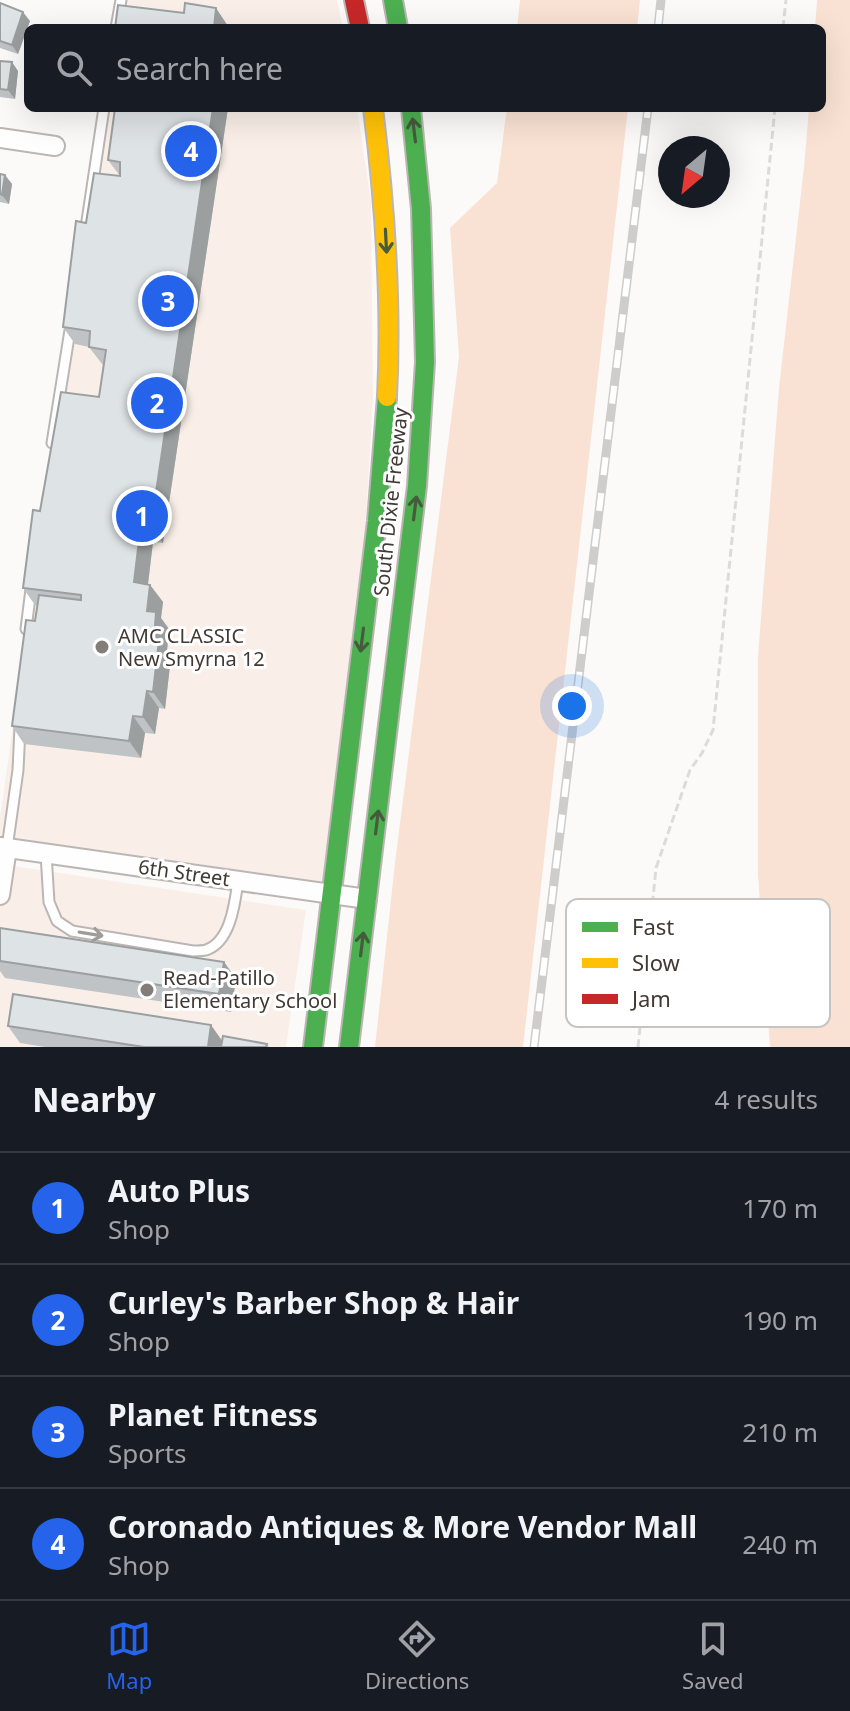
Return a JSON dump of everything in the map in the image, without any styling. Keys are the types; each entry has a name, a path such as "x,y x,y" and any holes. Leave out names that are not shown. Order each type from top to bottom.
{"main road":[{"path":"354,0 359,24"},
{"path":"393,0 397,24"},
{"name":"South Dixie Freeway","path":"349,1047 420,460 425,362 403,208 374,112"},
{"name":"South Dixie Freeway","path":"313,1047 384,453 388,283 403,208 411,112"}],"street":[{"path":"0,138 55,146"},
{"path":"373,552 409,556"},
{"path":"0,895 4,847"},
{"name":"6th Street","path":"4,847 367,899"}],"lane":[{"path":"117,24 121,0"},
{"path":"82,248 103,112"},
{"path":"51,449 73,310"},
{"path":"26,643 31,584"},
{"path":"4,847 18,770 21,721"},
{"path":"46,854 49,902 57,921 72,931 193,951 207,950 218,942 231,919 238,881"}],"path":[{"path":"783,24 786,0"},
{"path":"653,899 656,868 690,770 713,730 775,112"},
{"path":"638,1047 640,1027"}],"shaded area":[{"path":"116,0 337,0 342,24 113,24"},
{"path":"520,0 640,0 637,24 517,24"},
{"path":"817,0 850,0 850,1047 770,1047 769,1027 830,1027 830,899 760,899 758,874 758,656 779,388 809,112 826,112 826,24 815,24"},
{"path":"100,112 358,112 371,202 373,398 365,536 323,882 0,836 0,817"},
{"path":"506,112 628,112 523,1047 375,1047 459,357 450,228 497,183"},
{"name":"Read-Patillo Elementary School","path":"0,864 306,910 286,1047 0,1047"}],"building":[{"path":"0,3 23,12 12,45 0,41"},
{"path":"185,3 216,8 214,24 116,24 118,5 184,13"},
{"path":"0,61 12,62 8,90 0,89"},
{"path":"114,112 212,112 151,526 141,524 134,582 150,585 147,611 156,612 154,639 159,640 153,692 147,691 143,717 133,716 129,741 12,726 26,620 35,621 39,595 81,600 81,595 23,588 33,510 40,511 61,392 99,397 106,350 89,347 90,331 63,327 76,221 86,223 94,173 120,176 120,162 108,160"},
{"path":"0,174 5,175 2,195 0,194"},
{"path":"0,928 224,962 219,994 0,961"},
{"path":"13,994 211,1025 208,1047 144,1047 8,1026"},
{"path":"223,1036 267,1044 266,1047 221,1047"}],"railway":[{"path":"658,24 661,0"},
{"path":"534,1047 648,112"}],"traffic: fast":[{"path":"393,0 397,24"},
{"path":"349,1047 417,486 425,362 421,209 411,112"},
{"path":"313,1047 377,521 387,397"}],"traffic: slow":[{"path":"373,112 386,252 389,324 387,397"}],"traffic: jam":[{"path":"354,0 359,24"}],"place":[{"name":"Coronado Antiques & More Vendor Mall","path":"191,151"},
{"name":"Planet Fitness","path":"168,301"},
{"name":"Curley's Barber Shop & Hair","path":"157,403"},
{"name":"Auto Plus","path":"142,516"},
{"name":"AMC CLASSIC New Smyrna 12","path":"102,647"},
{"name":"Read-Patillo Elementary School","path":"147,990"}]}
